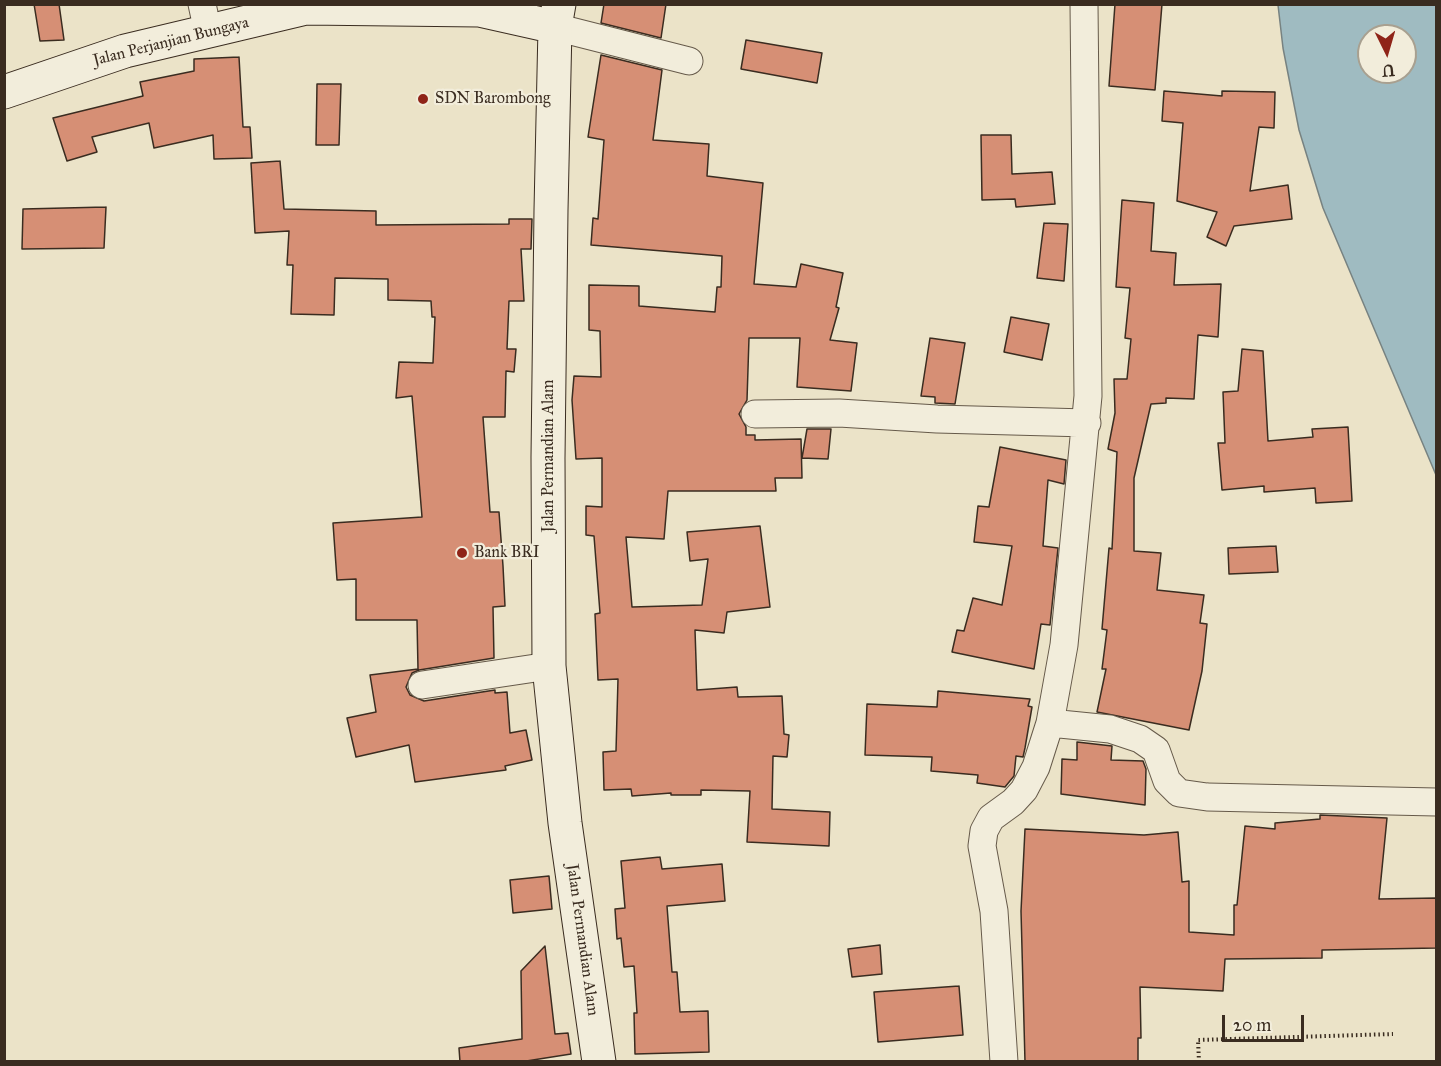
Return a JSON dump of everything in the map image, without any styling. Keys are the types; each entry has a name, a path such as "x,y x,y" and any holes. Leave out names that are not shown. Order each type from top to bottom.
{"main road":[{"name":"Jalan Perjanjian Bungaya","path":"4,92 124,51 205,18 306,6 479,10 557,16"},
{"name":"Jalan Permandian Alam","path":"557,16 548,458 549,666 565,823 600,1062"}],"street":[{"path":"1004,1062 994,911 982,846 984,831 997,812 1013,802 1024,790 1036,767 1050,723 1064,645 1087,423 1088,293 1084,4"},
{"path":"557,16 689,61"},
{"path":"754,414 839,413 937,419 1087,423"},
{"path":"422,685 549,666"},
{"path":"1050,723 1110,729 1150,744 1158,753 1167,781 1179,793 1207,796 1437,802"}],"path":[{"path":"1199,1062 1198,1040 1393,1034"}],"water":[{"path":"1278,5 1436,5 1436,475 1323,208 1299,130 1283,48"}],"building":[{"path":"34,4 59,4 64,40 40,41"},
{"path":"604,4 666,4 661,38 601,23"},
{"path":"1115,4 1162,4 1155,90 1109,86"},
{"path":"746,40 822,53 817,83 741,69"},
{"path":"601,55 662,70 653,140 709,144 707,176 763,183 754,284 796,287 801,264 843,273 836,307 839,308 830,340 857,343 851,391 797,387 800,338 749,338 747,400 739,414 746,427 746,435 755,435 755,440 801,439 802,478 775,478 776,491 668,491 664,539 626,537 632,607 702,605 708,559 690,561 687,532 760,526 770,607 727,612 724,633 695,630 697,690 737,687 738,697 782,696 784,734 789,735 787,757 773,756 772,809 830,812 829,846 747,842 750,791 701,790 701,795 671,795 671,793 632,796 631,789 604,790 603,752 616,751 618,679 598,680 595,614 600,613 594,536 586,535 586,506 602,507 602,458 576,459 572,400 574,376 601,377 600,331 589,330 589,285 639,286 639,306 715,312 717,287 721,287 722,256 591,245 593,218 598,219 604,140 588,137"},
{"path":"239,57 243,127 250,127 252,158 214,159 213,135 154,148 149,123 92,137 97,152 67,161 53,118 143,96 140,82 194,71 194,59"},
{"path":"317,84 341,84 339,145 316,145"},
{"path":"1164,91 1222,96 1222,91 1275,92 1274,128 1259,127 1250,191 1288,185 1292,219 1234,226 1226,246 1207,237 1217,212 1177,201 1183,123 1162,121"},
{"path":"981,135 1011,135 1012,174 1052,172 1055,204 1016,207 1015,199 982,200"},
{"path":"280,161 284,209 376,211 376,225 509,224 509,219 532,219 531,249 521,249 524,301 509,301 507,349 516,349 514,372 506,371 505,417 483,417 490,512 499,512 505,606 493,607 494,658 419,670 412,673 406,687 410,695 424,701 495,690 495,693 507,692 510,733 526,730 532,760 505,766 506,770 415,782 409,745 356,757 347,718 376,712 370,675 418,669 417,620 356,620 356,579 337,580 333,523 422,517 412,396 396,398 399,362 433,363 435,317 432,317 431,301 388,300 388,279 335,278 334,315 291,314 293,265 287,265 289,231 255,233 251,163"},
{"path":"1122,200 1154,203 1151,251 1176,253 1174,285 1221,284 1218,337 1198,335 1194,399 1166,398 1166,403 1151,404 1134,478 1134,551 1161,553 1157,590 1204,595 1200,623 1207,624 1202,671 1189,730 1097,712 1106,669 1102,669 1107,630 1102,629 1109,548 1112,549 1117,452 1108,449 1115,413 1114,379 1127,379 1131,339 1125,338 1130,288 1116,287"},
{"path":"106,207 104,248 22,249 23,209"},
{"path":"1044,223 1068,224 1064,281 1037,278"},
{"path":"1011,317 1049,324 1042,360 1004,352"},
{"path":"930,338 965,343 955,404 935,403 935,397 921,396"},
{"path":"1242,349 1263,351 1268,441 1313,437 1312,429 1348,427 1352,501 1316,503 1315,488 1264,492 1264,486 1222,490 1218,443 1225,443 1223,392 1238,391"},
{"path":"807,429 831,429 828,459 802,458"},
{"path":"1000,447 1066,460 1064,484 1048,480 1043,546 1058,548 1050,625 1041,624 1034,669 952,652 957,630 964,631 973,598 1002,605 1012,546 974,542 978,506 989,507"},
{"path":"1276,546 1278,572 1229,574 1228,548"},
{"path":"938,691 1030,699 1028,706 1032,707 1023,757 1016,756 1014,776 1005,787 977,783 978,775 931,771 932,757 865,755 867,704 937,707"},
{"path":"1077,742 1112,746 1111,760 1143,761 1146,769 1145,805 1061,794 1062,759 1077,760"},
{"path":"1320,815 1387,818 1379,899 1437,898 1437,948 1322,950 1322,958 1225,959 1223,991 1140,987 1141,1038 1138,1038 1138,1062 1025,1062 1021,911 1025,829 1144,835 1178,832 1182,882 1189,881 1189,932 1234,935 1234,905 1237,905 1245,826 1275,829 1275,823 1320,819"},
{"path":"660,857 662,869 722,864 725,901 667,906 672,972 677,972 680,1012 708,1011 709,1052 635,1054 634,1013 637,1013 634,966 624,967 621,938 617,939 615,909 625,908 621,861"},
{"path":"549,876 552,909 513,913 510,880"},
{"path":"880,945 882,974 852,977 848,949"},
{"path":"545,946 555,1034 568,1033 571,1054 520,1062 460,1062 459,1048 522,1039 521,971"},
{"path":"959,986 963,1035 878,1042 874,992"}],"place":[{"name":"SDN Barombong","path":"423,99"},
{"name":"Bank BRI","path":"462,553"}]}
